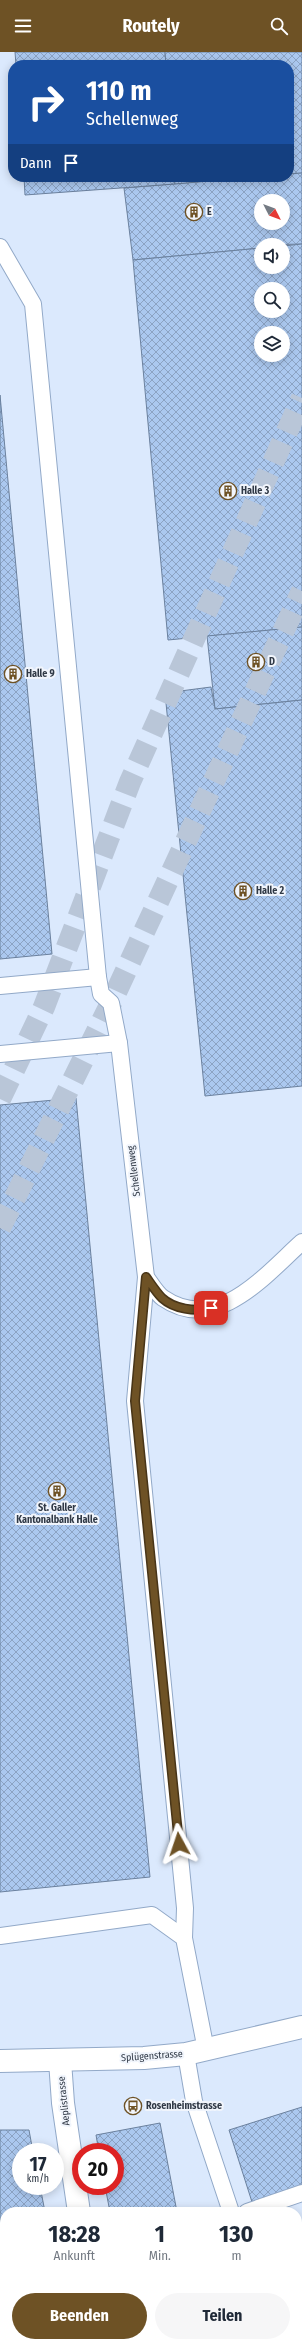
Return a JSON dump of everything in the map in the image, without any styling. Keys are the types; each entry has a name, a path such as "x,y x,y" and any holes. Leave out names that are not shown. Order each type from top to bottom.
{"main road":[{"name":"Splügenstrasse","path":"0,2061 60,2061 196,2052 302,2027"},
{"name":"Aeplistrasse","path":"60,2061 63,2103 78,2207"}],"lane":[{"name":"Schellenweg","path":"0,247 33,304 98,977 101,994 111,1003 119,1043 146,1277 135,1401 185,1908 184,1938 196,2052 194,2101 229,2207"},
{"path":"0,986 98,977"},
{"path":"0,1054 119,1043"},
{"path":"146,1277 162,1298 182,1308 202,1311 233,1301 302,1242"},
{"path":"0,1936 152,1915 184,1938"},
{"path":"261,2207 302,2193"}],"building":[{"path":"15,52 165,52 166,60 16,60"},
{"path":"165,52 302,52 302,173 294,174 294,60 166,60"},
{"name":"E","path":"302,173 302,244 290,244 290,238 254,238 254,249 133,260 124,188 195,182 294,182 294,174"},
{"path":"24,182 175,182 175,184 25,195"},
{"path":"175,182 198,182 175,184"},
{"name":"Halle 3","path":"302,244 302,627 168,640 133,260 254,249 254,274 290,274 290,245"},
{"name":"Halle 9","path":"0,395 52,954 0,959"},
{"name":"D","path":"302,627 302,700 215,709 207,636"},
{"name":"Halle 2","path":"211,687 215,709 302,700 302,1086 205,1096 165,693"},
{"name":"St. Galler Kantonalbank Halle","path":"76,1098 150,1877 0,1892 0,1105"},
{"path":"302,2107 302,2186 252,2202 229,2130"},
{"path":"160,2123 176,2207 109,2207 107,2195 124,2195 124,2143 97,2143 96,2135"},
{"path":"0,2130 29,2130 31,2143 12,2143 12,2195 42,2195 44,2207 0,2207"}],"tunnel":[{"path":"0,1099 44,1007 130,782 302,398"},
{"path":"0,1228 111,1003 302,591"}],"place":[{"name":"E","path":"194,212"},
{"name":"Halle 3","path":"228,491"},
{"name":"D","path":"256,662"},
{"name":"Halle 9","path":"13,674"},
{"name":"Halle 2","path":"243,891"},
{"name":"St. Galler Kantonalbank Halle","path":"57,1491"},
{"name":"Rosenheimstrasse","path":"133,2106"}],"route":[{"path":"179,1844 135,1401 146,1277 162,1298 182,1308 202,1311 211,1308"}]}
